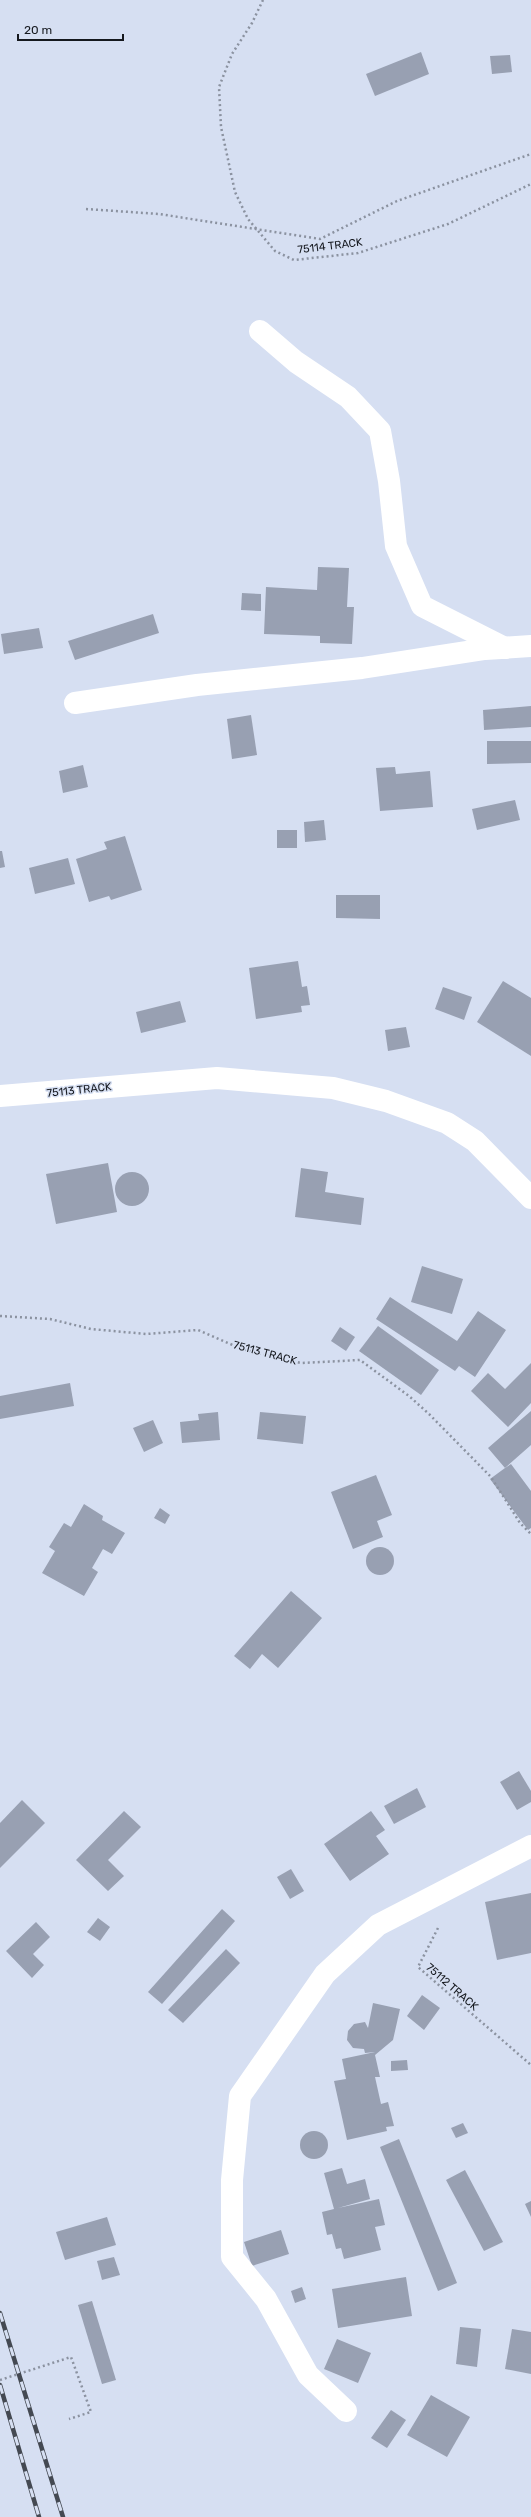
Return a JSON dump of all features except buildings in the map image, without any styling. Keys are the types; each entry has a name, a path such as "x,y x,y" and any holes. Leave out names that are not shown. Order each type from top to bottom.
{"street":[{"path":"260,330 296,362 348,397 380,431 389,481 396,546 422,606 504,648"},
{"path":"75,704 197,685 280,678 504,648 531,646"},
{"name":"75113 TRACK","path":"0,1096 217,1078 333,1088 386,1101 447,1123 475,1141 531,1198"},
{"path":"346,2411 308,2375 266,2299 232,2257 232,2180 240,2096 325,1974 378,1926 531,1846"}],"path":[{"name":"75114 TRACK","path":"263,0 252,23 232,54 219,87 221,127 234,192 248,219 275,251 294,260 358,253 448,224 531,184"},
{"path":"86,209 159,214 320,239 397,201 531,154"},
{"name":"75113 TRACK","path":"0,1316 50,1319 91,1329 146,1334 198,1330 242,1349 300,1363 360,1360 409,1396 445,1430 491,1477 520,1523 531,1534"},
{"name":"75112 TRACK","path":"440,1924 418,1967 531,2065"},
{"path":"0,2380 71,2357 91,2412 69,2419"}],"railway":[{"path":"0,2313 63,2517"},
{"path":"0,2385 39,2517"}]}
